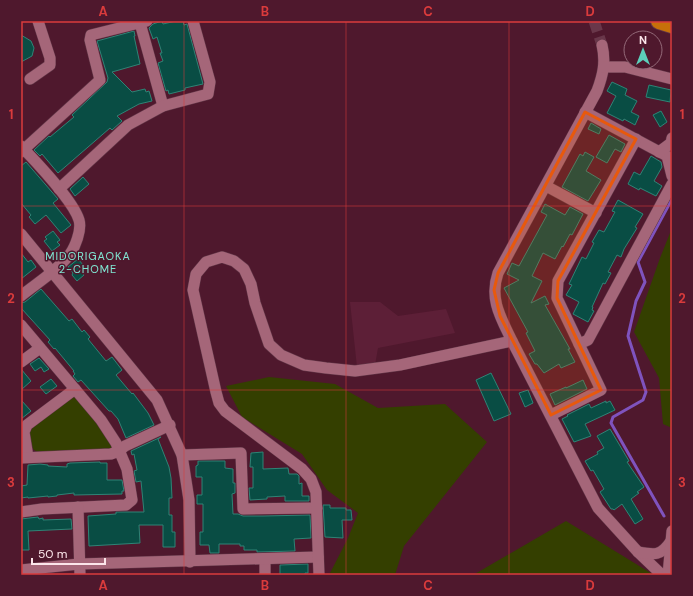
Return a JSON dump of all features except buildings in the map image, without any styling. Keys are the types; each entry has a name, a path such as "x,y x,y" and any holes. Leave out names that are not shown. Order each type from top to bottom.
{"highway":[{"path":"659,21 672,25"}],"street":[{"path":"30,79 50,65 50,58 38,21"},
{"path":"59,189 128,125 163,106 208,94 210,82 193,21"},
{"path":"21,296 52,272 69,255 77,241 80,222 74,210 59,189 22,149 100,80 90,40 91,35 144,22 163,106"},
{"path":"602,44 604,67 597,91 512,246 495,282 495,300 500,316 512,341 598,508 638,552 662,575"},
{"path":"604,67 625,67 672,79"},
{"path":"586,112 667,156 672,176"},
{"path":"659,152 671,143 672,138"},
{"path":"551,415 601,390 557,298 558,282 636,140"},
{"path":"579,344 588,340 672,184"},
{"path":"546,186 596,213"},
{"path":"21,234 157,400 170,425 182,455 188,500 190,562"},
{"path":"319,575 316,492 311,479 302,468 225,411 219,403 193,290 196,274 206,262 222,257 234,261 244,269 251,284 255,303 269,344 281,355 304,365 355,371 400,365 512,341"},
{"path":"21,325 101,420 116,443 127,470 132,500 126,505 42,509 21,512"},
{"path":"21,362 40,348"},
{"path":"74,389 27,425 24,432 24,458 111,454 170,425"},
{"path":"182,455 241,453 243,509 317,508"},
{"path":"78,507 80,570"},
{"path":"638,552 654,554 661,552 672,536"},
{"path":"668,575 672,536"},
{"path":"21,570 80,570 190,562 318,557"},
{"path":"265,559 265,575"}],"highlighted area":[{"path":"585,112 636,139 558,281 557,298 601,390 551,415 500,316 494,290 498,273"}],"shaded area":[{"path":"350,302 380,302 398,316 446,309 455,333 378,348 375,365 357,367"}],"green space":[{"path":"672,228 672,428 663,424 659,378 634,332"},
{"path":"269,377 335,384 378,408 445,404 487,442 404,546 395,575 329,575 348,538 358,513 327,490 302,454 242,417 226,386"},
{"path":"75,396 100,426 113,445 110,450 37,452 33,449 29,434 33,427"},
{"path":"566,521 654,575 473,575"}],"waterway":[{"path":"664,516 611,423 613,417 643,400 646,392 628,336 636,301 645,282 638,262 672,199"}],"tunnel":[{"path":"594,21 602,45"}],"district":[{"name":"MIDORIGAOKA 2-CHOME","path":"88,262"}]}
